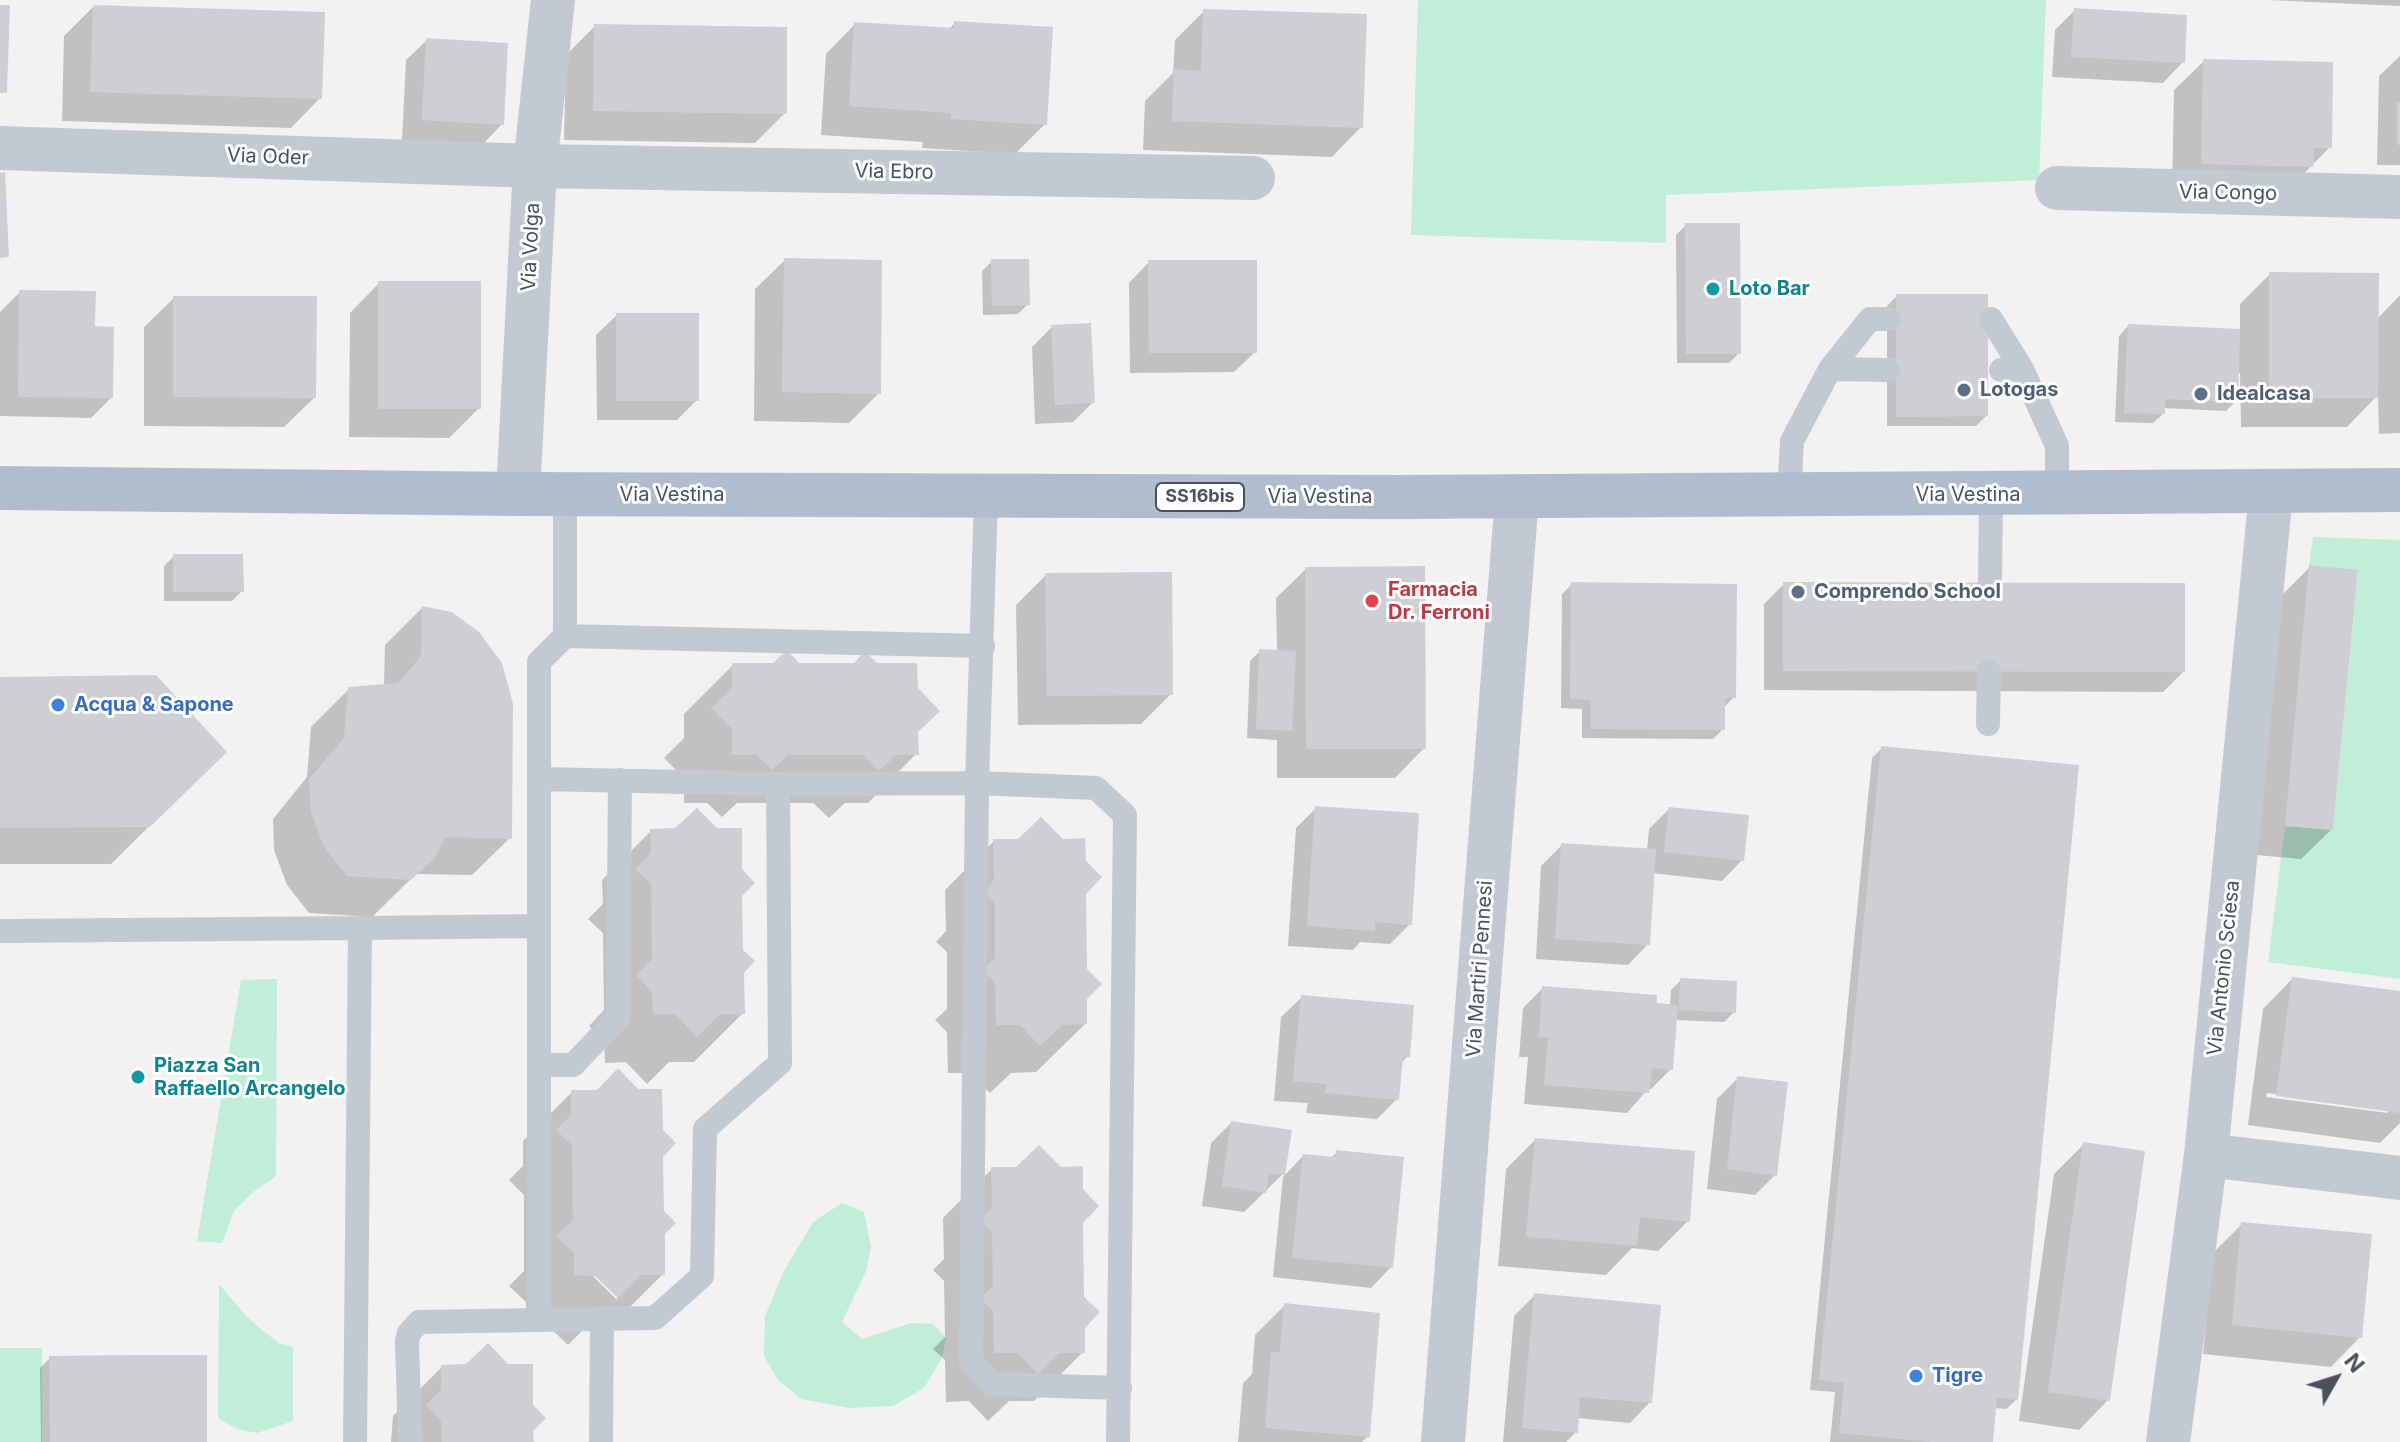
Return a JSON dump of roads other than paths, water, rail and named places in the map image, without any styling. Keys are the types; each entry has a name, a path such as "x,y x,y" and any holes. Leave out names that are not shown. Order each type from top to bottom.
{"main road":[{"name":"Via Vestina","path":"0,488 518,494 1517,497 2400,490"}],"street":[{"name":"Via Volga","path":"518,494 535,166 553,0"},
{"name":"Via Oder","path":"0,148 535,166"},
{"name":"Via Ebro","path":"535,166 1253,178"},
{"name":"Via Congo","path":"2057,188 2400,197"},
{"name":"Via Antonio Sciesa","path":"2168,1442 2206,1155 2271,493"},
{"name":"Via Martiri Pennesi","path":"1443,1442 1517,497"},
{"path":"2206,1155 2400,1178"}],"lane":[{"path":"1789,495 1792,441 1830,369 1870,319 1889,319"},
{"path":"1991,319 2012,369 2057,446 2057,494"},
{"path":"1830,369 1888,370"},
{"path":"539,1319 539,662 565,636 565,494"},
{"path":"1990,582 1991,494"},
{"path":"986,496 977,783 971,1362 992,1384 1120,1388"},
{"path":"565,636 983,646"},
{"path":"1988,724 1989,672"},
{"path":"539,779 778,784 977,783 1096,788 1125,815 1118,1442"},
{"path":"539,1065 573,1065 618,1018 620,780"},
{"path":"410,1442 407,1341 413,1326 427,1321 655,1318 702,1276 705,1129 780,1063 778,784"},
{"path":"0,931 539,926"},
{"path":"355,1442 360,928"},
{"path":"601,1442 602,1319"}],"place":[{"name":"Loto Bar","path":"1713,289"},
{"name":"Lotogas","path":"1964,390"},
{"name":"Idealcasa","path":"2201,394"},
{"name":"Comprendo School","path":"1798,592"},
{"name":"Farmacia Dr. Ferroni","path":"1372,601"},
{"name":"Acqua & Sapone","path":"58,705"},
{"name":"Piazza San Raffaello Arcangelo","path":"138,1077"},
{"name":"Tigre","path":"1916,1376"}]}
